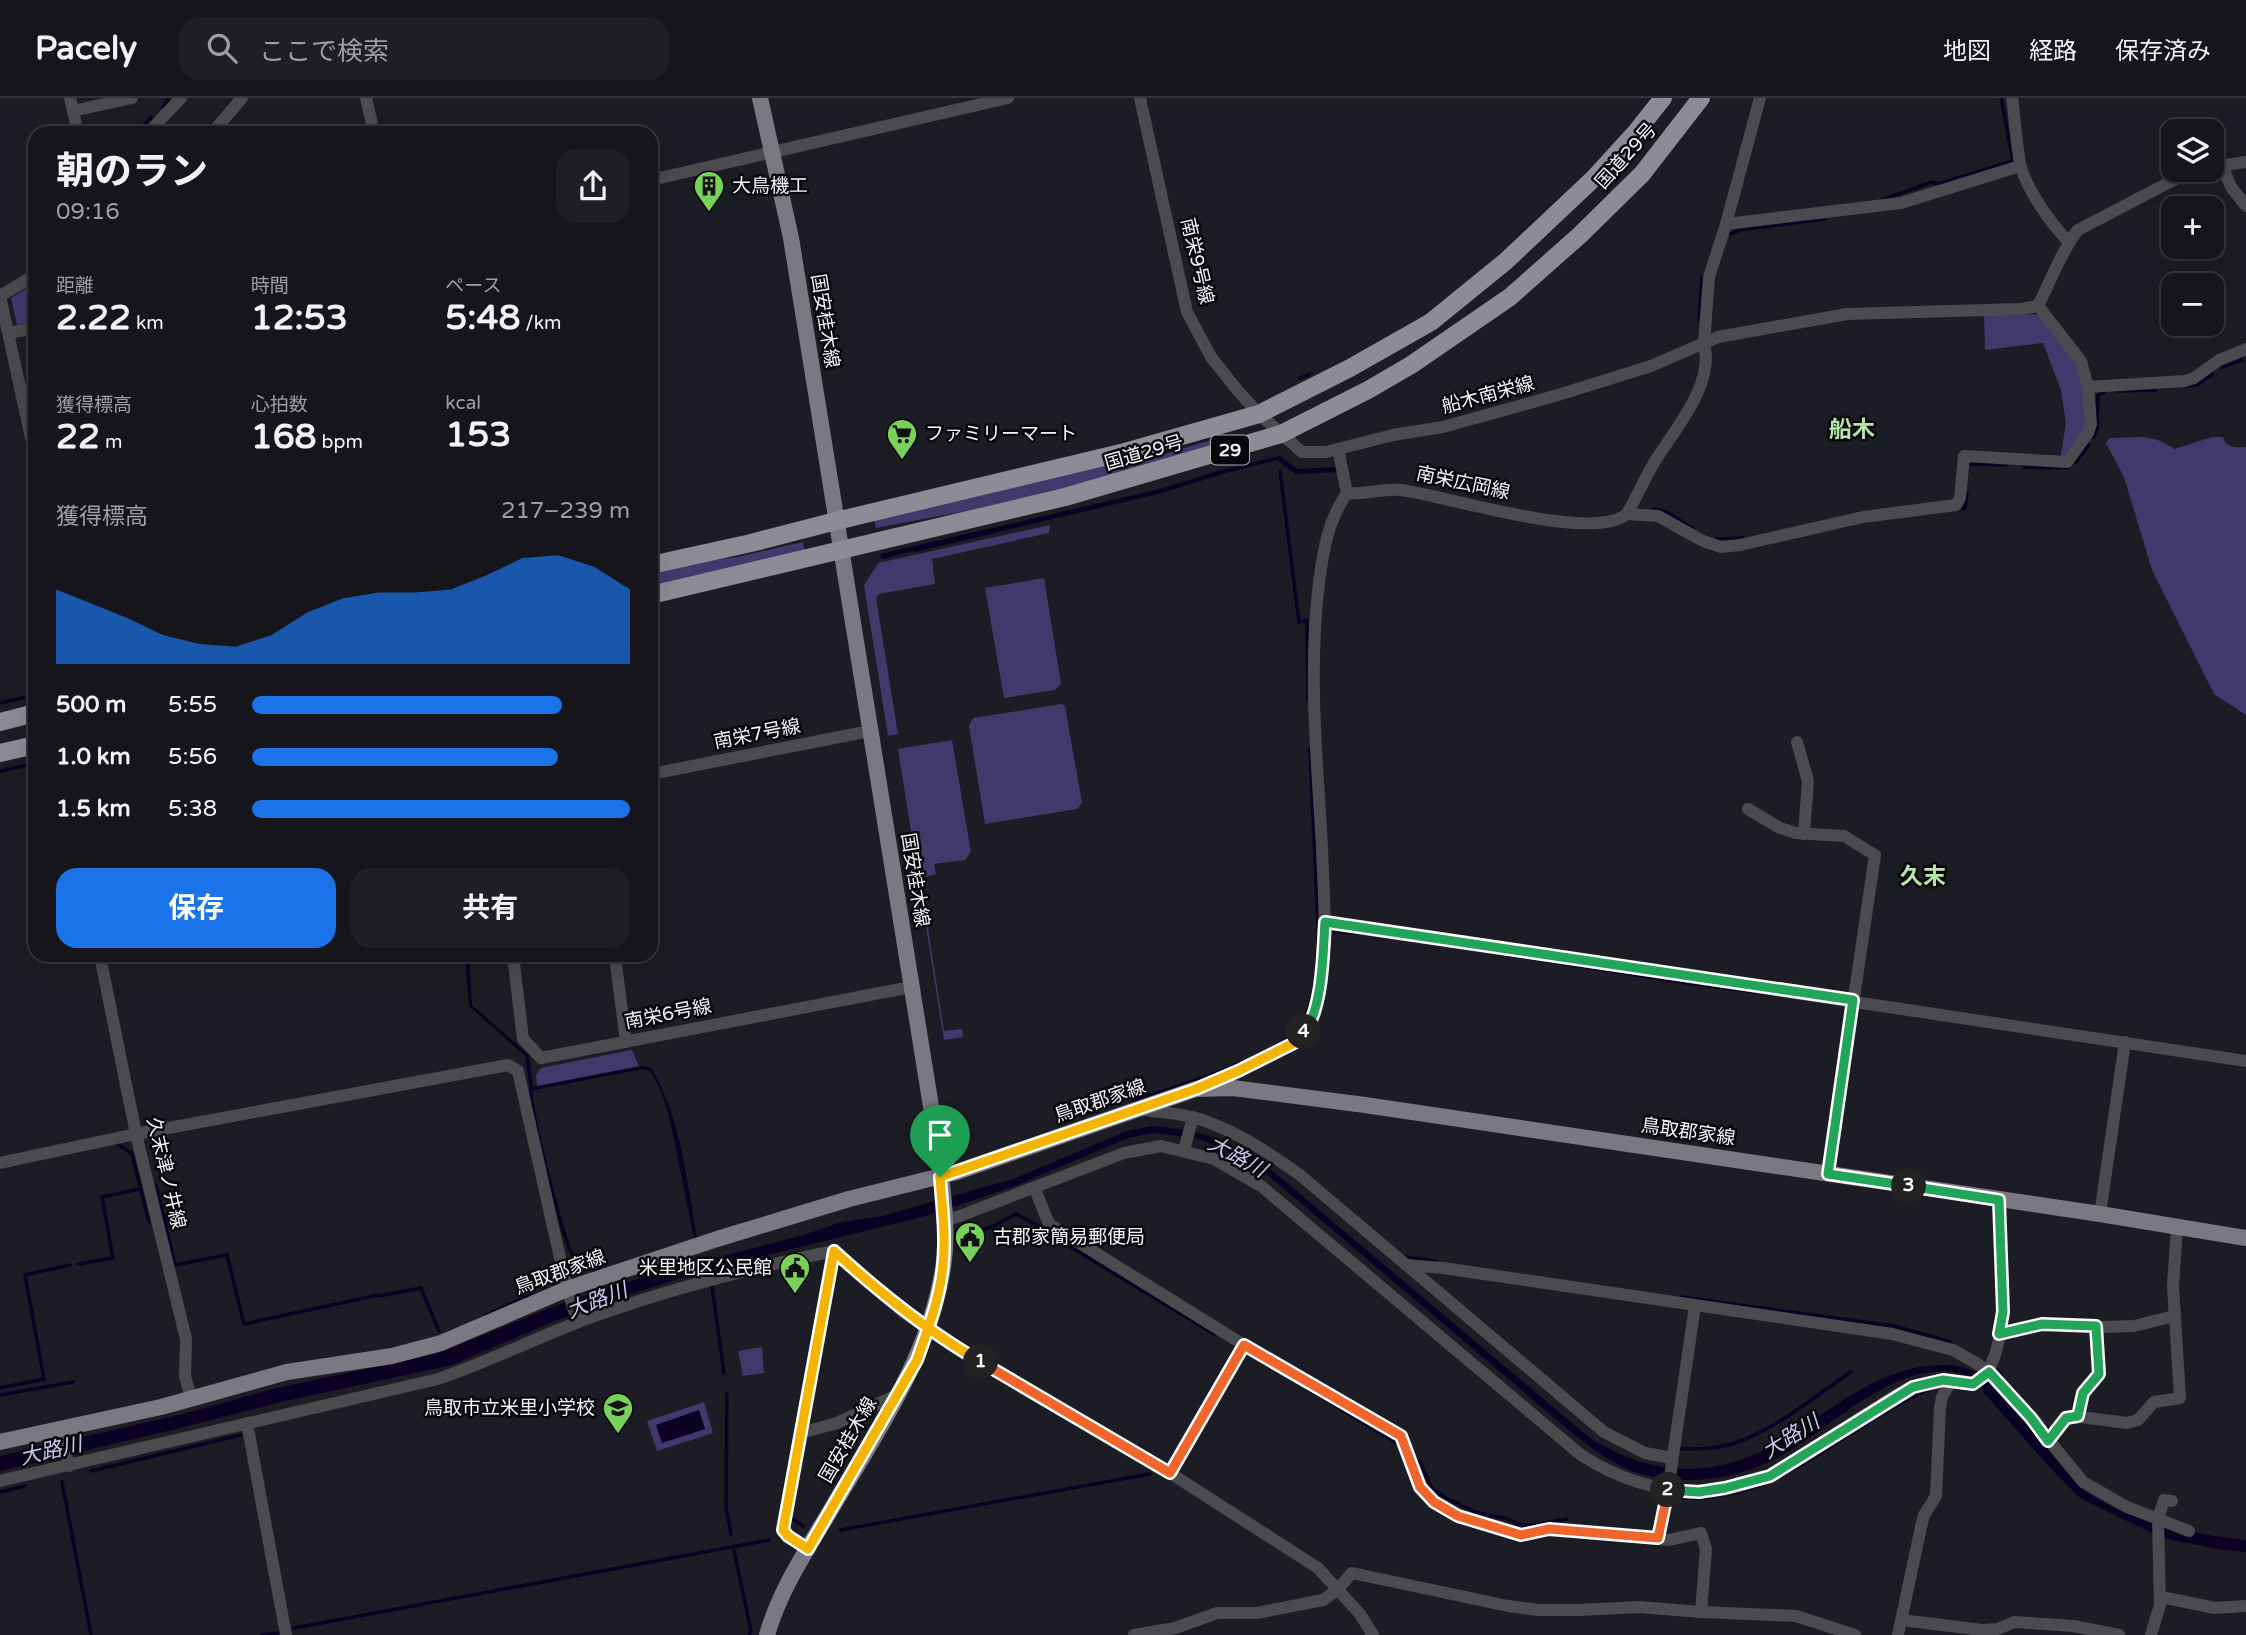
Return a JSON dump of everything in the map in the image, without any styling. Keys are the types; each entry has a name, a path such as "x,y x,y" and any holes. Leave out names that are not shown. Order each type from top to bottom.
{"highway":[{"name":"国道29号","path":"658,563 1125,452 1259,414 1350,368 1432,321 1506,261 1594,178 1663,98"},
{"name":"国道29号","path":"658,593 1076,494 1281,434 1411,365 1510,297 1580,235 1642,174 1701,98"},
{"path":"0,722 28,715"},
{"path":"0,753 28,746"}],"main road":[{"name":"国安桂木線","path":"760,98 791,238 911,987 944,1218 943,1267 917,1360 785,1588 767,1635"},
{"name":"鳥取郡家線","path":"0,1442 60,1431 287,1372 393,1356 441,1343 568,1292 718,1238 849,1199 941,1185 1196,1089 1233,1088 1365,1105 2246,1238"}],"street":[{"path":"76,126 71,104 132,98"},
{"path":"155,126 181,98"},
{"path":"218,126 242,98"},
{"path":"366,98 372,126"},
{"path":"658,178 1008,98"},
{"name":"南栄9号線","path":"1140,98 1187,312 1211,356 1259,414 1281,434"},
{"path":"1760,98 1709,276 1704,343 1705,372 1689,410 1654,462 1627,514 1658,516 1703,541 1721,547 1863,517 1956,505 1960,498 1964,456 2067,462 2088,433 2091,424 2088,387 2081,360 2038,306 2064,256 2068,241 2078,230 2170,182"},
{"path":"2012,98 2020,166 2042,209 2068,241"},
{"path":"2224,165 2246,162"},
{"path":"1726,224 1901,203 2020,166"},
{"path":"2224,176 2246,206"},
{"path":"28,279 0,296 28,423"},
{"name":"船木南栄線","path":"1281,434 1302,452 1326,452 1393,435 1443,427 1558,395 1651,366 1718,337 1847,314 2021,309 2038,306"},
{"path":"9,334 28,330"},
{"path":"2088,387 2194,379 2219,360 2246,349"},
{"path":"1196,1089 1294,1043 1308,1027 1322,977 1325,922 1314,708 1314,638 1322,563 1329,528 1347,493 1338,449"},
{"name":"南栄広岡線","path":"1347,493 1362,495 1398,489 1503,512 1589,525 1621,519 1627,514"},
{"name":"南栄7号線","path":"658,773 870,731"},
{"path":"1797,742 1808,780 1804,834"},
{"path":"1748,809 1780,828 1804,834 1844,836 1875,855 1828,1174"},
{"path":"1325,922 2246,1061"},
{"name":"久末津ノ井線","path":"101,962 136,1134 186,1339 185,1376 191,1399"},
{"name":"南栄6号線","path":"514,962 523,1039 541,1058 911,987"},
{"path":"616,962 626,1042"},
{"path":"2100,1214 2125,1042"},
{"path":"0,1163 136,1134 508,1065 518,1071 568,1292 578,1322"},
{"path":"1140,1109 1205,1121 1252,1142 1300,1175 1604,1432 1645,1453 1672,1458"},
{"path":"1184,1150 1193,1118"},
{"path":"944,1218 1035,1189 1124,1153 1161,1146 1184,1150 1226,1164 1261,1186 1581,1455 1626,1480 1699,1492 1770,1476 1896,1395 1929,1382 1973,1384 1987,1373 2003,1312 1999,1200"},
{"path":"1035,1189 1049,1224 1244,1345 1401,1436 1420,1487 1434,1502 1458,1516 1521,1535 1549,1529 1669,1540 1701,1533 1706,1549 1701,1612"},
{"path":"2048,1441 2066,1418 2078,1416 2127,1423 2138,1420 2154,1402 2180,1398 2173,1286 2177,1227"},
{"path":"834,1251 893,1304 963,1352 1170,1473 1318,1567 1360,1614 1373,1635"},
{"path":"0,1481 438,1379 650,1296 834,1251"},
{"path":"808,1549 783,1530 834,1251"},
{"path":"1406,1265 1443,1268 1904,1336 1953,1350 1987,1373 2031,1418 2083,1482 2127,1507 2189,1531"},
{"path":"1658,1538 1684,1392 1695,1306"},
{"path":"1999,1334 2042,1324 2134,1326 2174,1316"},
{"path":"2078,1416 2083,1393 2099,1374 2096,1326"},
{"path":"1170,1473 1244,1345"},
{"path":"1898,1635 1924,1515 1936,1496 1940,1407 1951,1381"},
{"path":"801,1433 837,1423 899,1394"},
{"path":"247,1423 286,1635"},
{"path":"60,1431 68,1464"},
{"path":"2151,1635 2161,1597 2158,1519 2164,1500 2172,1501"},
{"path":"1135,1635 1175,1628 1217,1613 1257,1613 1323,1600 1337,1590 1352,1573 1538,1610 1639,1607 1796,1616 1849,1634"},
{"path":"2161,1597 2215,1608 2246,1606"},
{"path":"1902,1620 1982,1630 1998,1629 2014,1622 2073,1626 2119,1635"}],"shaded area":[{"path":"28,287 28,323 17,325 11,298"},
{"path":"1984,315 2041,316 2082,375 2088,427 2060,461 2066,423 2061,390 2043,343 1985,350"},
{"path":"1221,437 1223,442 1090,483 1008,503 876,528 874,520 1087,469 1155,457"},
{"path":"2144,437 2158,440 2175,449 2212,437 2223,437 2226,443 2232,446 2246,447 2246,715 2214,694 2152,570 2124,477 2106,443 2110,438"},
{"path":"1050,525 1049,533 932,559 935,584 879,594 876,598 898,734 888,736 864,585 878,563"},
{"path":"803,542 805,552 658,586 658,570"},
{"path":"1044,578 1061,684 1055,690 1004,698 985,588"},
{"path":"1062,704 1065,706 1082,803 1077,809 985,824 969,726 973,718"},
{"path":"952,740 971,852 965,860 934,864 936,874 920,878 944,1031 962,1029 963,1037 944,1040 898,749"},
{"path":"632,1050 639,1066 537,1086 536,1075 541,1068"},
{"path":"762,1347 764,1373 743,1376 738,1351"},
{"path":"704,1402 713,1433 657,1451 647,1421"}],"water":[{"path":"1280,456 1297,469 1338,467 1339,472 1295,474 1277,460 1162,493 881,559 880,554 1160,489 1224,469"},
{"path":"1317,930 1317,964 1312,1000 1304,1020 1293,1033 1275,1046 1253,1058 1135,1102 1134,1100 1144,1096 1230,1066 1276,1044 1292,1032 1302,1020 1310,999"},
{"path":"1333,932 1373,934 1795,999 1688,985 1373,935"},
{"path":"465,962 469,962 472,1005 529,1055 533,1087 643,1066 652,1069 670,1108 676,1129 697,1238 694,1238 668,1111 650,1071 642,1069 530,1091 525,1056 469,1006"},
{"name":"大路川","path":"1152,1126 1185,1130 1214,1138 1241,1150 1269,1168 1590,1438 1639,1461 1687,1469 1735,1461 1784,1439 1881,1379 1925,1366 1949,1365 1970,1370 1989,1381 2024,1418 2057,1461 2090,1494 2126,1513 2165,1526 2246,1540 2246,1552 2162,1538 2080,1498 1984,1393 1973,1377 1946,1371 1920,1374 1894,1383 1868,1397 1796,1447 1773,1460 1740,1473 1685,1480 1632,1471 1610,1460 1577,1437 1264,1172 1230,1151 1195,1138 1152,1133 1128,1138 1015,1186 927,1216 706,1270 628,1295 552,1322 452,1365 285,1401 0,1471 0,1456 183,1414 277,1388 436,1354 565,1302 660,1272 804,1235 841,1222 882,1216 1013,1179 1127,1131"},
{"path":"1935,1387 1936,1389 1897,1407 1803,1466 1755,1489 1730,1496 1703,1500 1673,1499 1711,1498 1746,1491 1779,1477 1902,1401"},
{"path":"699,1410 705,1429 662,1443 656,1425"}],"waterway":[{"path":"1882,200 1932,182 1938,184 2013,161 2001,98"},
{"path":"163,107 168,100"},
{"path":"143,126 152,117"},
{"path":"1731,234 1740,230 1825,219"},
{"path":"1699,320 1702,277"},
{"path":"2222,367 2242,360"},
{"path":"1300,378 1310,374"},
{"path":"2186,386 2197,385 2212,374"},
{"path":"2116,391 2156,390"},
{"path":"2094,437 2097,429 2098,395 2105,392"},
{"path":"2076,462 2089,445"},
{"path":"1968,464 2006,465"},
{"path":"2024,467 2068,468"},
{"path":"1280,471 1299,622 1307,620 1308,699"},
{"path":"1957,509 1965,508 1967,494"},
{"path":"1653,509 1667,512 1693,529"},
{"path":"1716,539 1743,538"},
{"path":"0,703 28,697"},
{"path":"1310,749 1318,927"},
{"path":"0,771 28,765"},
{"path":"531,1089 541,1145 568,1245 579,1263 600,1270"},
{"path":"118,1144 132,1154 149,1222"},
{"path":"156,1185 175,1265 227,1255 244,1324 378,1295"},
{"path":"78,1264 113,1258 102,1197 140,1189"},
{"path":"970,1234 996,1225 1016,1214 1039,1226"},
{"path":"1054,1237 1214,1334"},
{"path":"1405,1257 1436,1261"},
{"path":"0,1388 44,1379 25,1275 70,1265"},
{"path":"712,1286 724,1373"},
{"path":"379,1296 421,1288 439,1331"},
{"path":"486,1315 535,1293"},
{"path":"1681,1297 1894,1326 1951,1342"},
{"path":"1998,1370 2003,1379"},
{"name":"大路川","path":"1678,1449 1723,1446 1753,1436 1782,1420 1851,1372"},
{"path":"0,1395 73,1382"},
{"path":"1308,1389 1396,1443"},
{"path":"727,1394 726,1508 731,1534"},
{"path":"91,1471 241,1435"},
{"path":"1419,1460 1431,1487 1475,1512 1522,1525 1567,1519"},
{"path":"840,1530 1150,1474"},
{"path":"62,1482 91,1635"},
{"path":"0,1492 25,1486"},
{"path":"794,1520 803,1526"},
{"path":"294,1628 769,1540"},
{"path":"733,1546 751,1631 749,1635"},
{"path":"262,1635 280,1633"}],"place":[{"name":"大鳥機工","path":"709,213"},
{"name":"ファミリーマート","path":"902,461"},
{"name":"古郡家簡易郵便局","path":"970,1264"},
{"name":"米里地区公民館","path":"795,1295"},
{"name":"鳥取市立米里小学校","path":"618,1435"}],"district":[{"name":"船木","path":"1852,430"},
{"name":"久末","path":"1923,877"}],"route":[{"path":"940,1177 945,1234 943,1267 934,1309 928,1328 917,1360 808,1549 783,1530 834,1251 903,1312 928,1328 963,1352 1170,1473 1244,1345 1401,1436 1420,1487 1434,1502 1473,1522 1521,1535 1549,1529 1658,1538 1668,1490 1699,1492 1770,1476 1896,1395 1929,1382 1943,1380 1973,1384 1989,1372 2048,1441 2066,1418 2078,1416 2083,1393 2099,1374 2096,1326 2042,1324 1999,1334 2003,1312 1999,1200 1828,1174 1853,1000 1325,922 1322,977 1308,1027 1294,1043 1238,1071 1168,1100 940,1177"}]}
